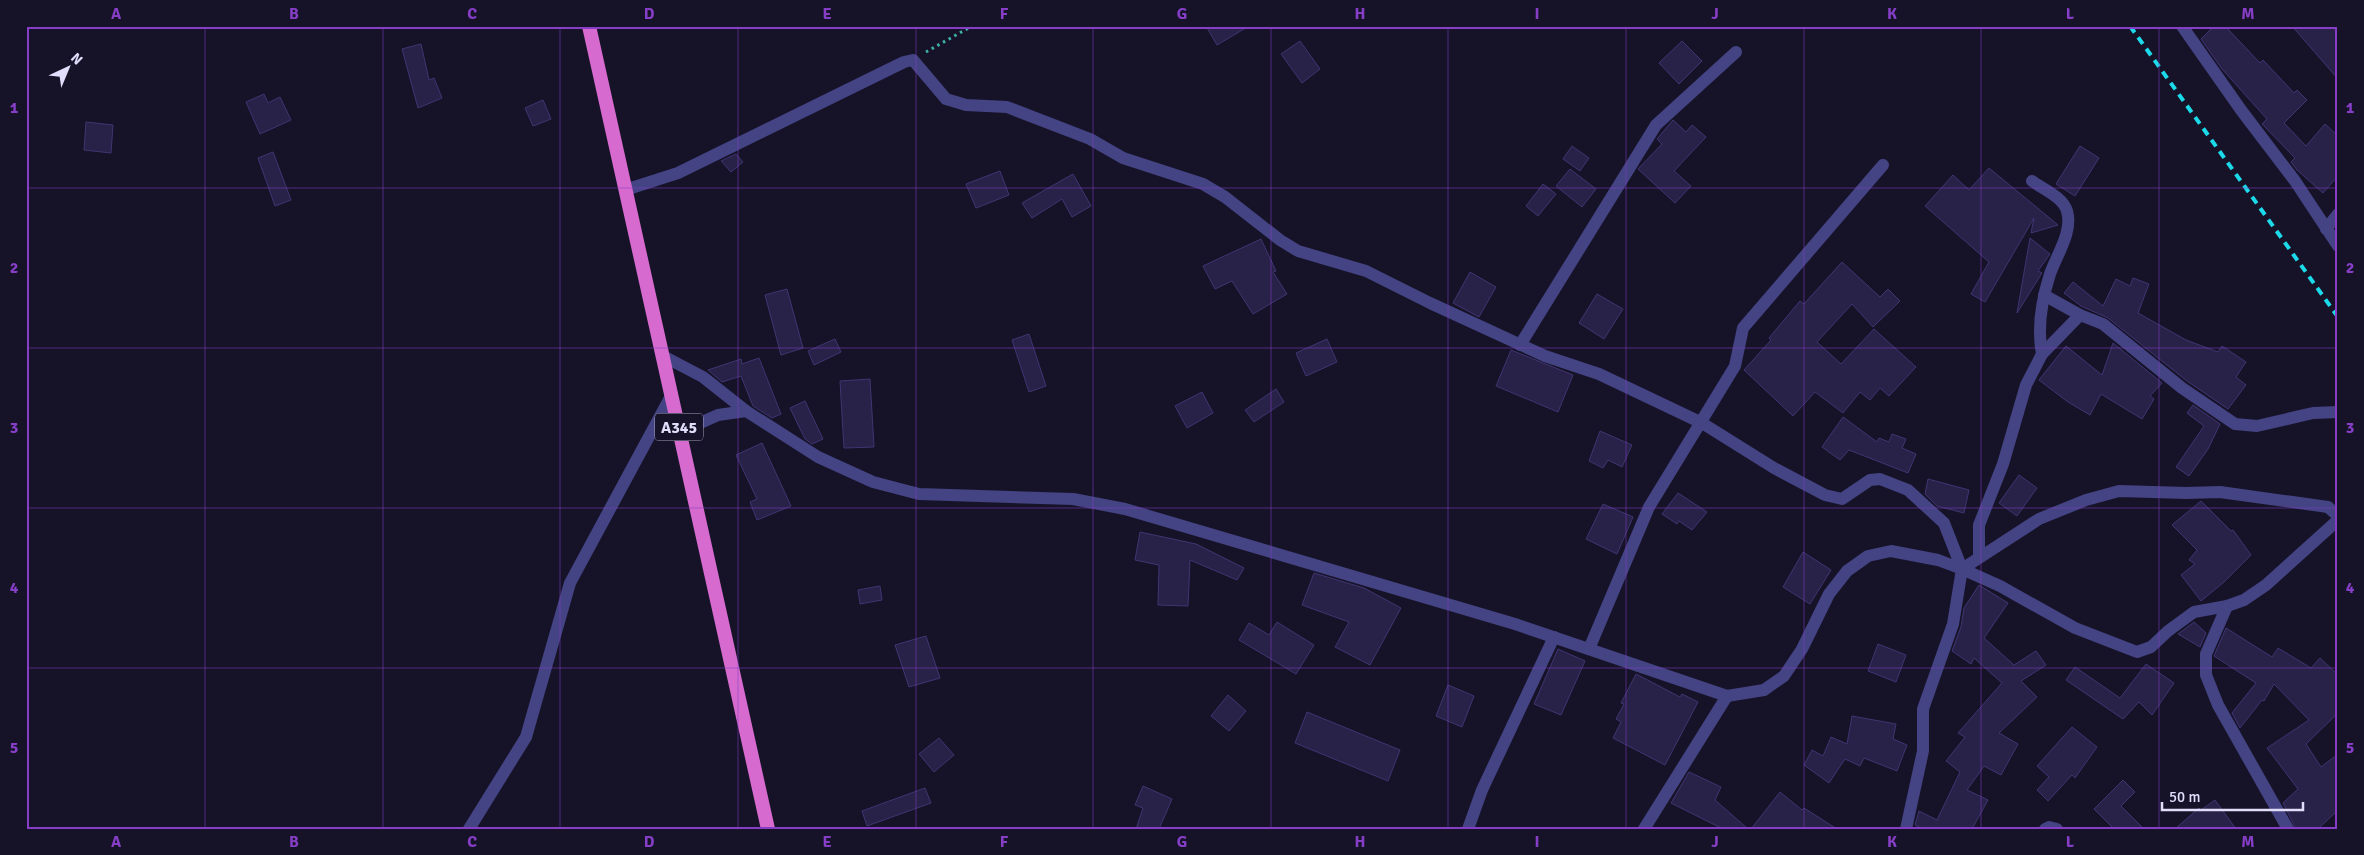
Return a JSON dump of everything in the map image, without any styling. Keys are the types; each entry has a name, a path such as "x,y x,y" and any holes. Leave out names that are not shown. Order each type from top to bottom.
{"highway":[{"name":"A345","path":"589,26 768,829"}],"street":[{"path":"2182,26 2241,110 2295,181 2338,246"},
{"path":"1520,345 1656,125 1736,52"},
{"path":"625,190 678,173 904,62 913,60 946,99 966,105 1007,107 1090,139 1123,158 1203,184 1225,197 1280,240 1298,251 1366,271 1430,304 1520,345 1545,356 1600,374 1702,423 1774,468 1825,495 1842,498 1870,480 1880,479 1908,490 1944,523 1962,568 1953,624 1923,709 1923,751 1906,829"},
{"path":"1589,649 1649,508 1735,366 1743,328 1883,165"},
{"path":"2032,181 2056,197 2067,210 2069,226 2044,295 2040,343 2042,354"},
{"path":"2326,229 2338,214"},
{"path":"2044,295 2080,315 2103,324 2182,388 2235,424 2257,426 2314,413 2338,412"},
{"path":"1979,557 1979,525 2003,464 2026,385 2042,354 2080,315"},
{"path":"663,356 703,378 746,411 818,457 873,482 919,494 1073,499 1125,509 1515,624 1727,696 1764,690 1784,676 1802,649 1829,594 1847,571 1868,556 1891,551 1938,560 1962,568 2000,586 2075,628 2137,652 2152,647 2168,631 2194,612 2227,606 2244,600 2266,585 2338,520"},
{"path":"469,829 526,738 570,582 672,394"},
{"path":"680,432 718,415 746,411"},
{"path":"1962,568 2039,519 2086,500 2119,491 2220,492 2328,507 2338,516"},
{"path":"2227,606 2206,654 2206,675 2218,705 2288,829"},
{"path":"1468,829 1482,790 1554,637"},
{"path":"1644,829 1727,696"},
{"path":"2046,829 2049,827 2056,829"}],"path":[{"path":"913,60 972,26"}],"building":[{"path":"1206,26 1249,26 1217,45"},
{"path":"2214,26 2225,26 2260,63 2263,60 2294,93 2297,90 2307,100 2284,123 2306,146 2325,124 2338,136 2338,176 2323,193 2297,170 2291,162 2295,158 2262,124 2267,119 2222,69 2201,39"},
{"path":"2292,26 2332,26 2338,33 2338,79"},
{"path":"1300,41 1320,69 1302,83 1281,54"},
{"path":"1682,41 1702,61 1679,84 1659,63"},
{"path":"421,44 429,80 434,78 442,98 418,108 402,49"},
{"path":"264,94 268,103 280,97 291,120 260,134 246,102"},
{"path":"543,100 551,119 533,126 525,108"},
{"path":"1673,120 1686,132 1692,125 1706,137 1674,171 1691,186 1675,203 1638,169 1662,144 1657,139"},
{"path":"86,122 113,125 111,153 84,150"},
{"path":"1572,146 1589,158 1580,171 1563,159"},
{"path":"2080,146 2099,158 2075,196 2056,184"},
{"path":"273,152 291,200 275,206 258,158"},
{"path":"736,154 743,162 731,172 721,161"},
{"path":"1989,168 2058,225 2031,233 2034,218 1985,302 1971,294 1989,262 1925,206 1953,175 1969,190"},
{"path":"1570,169 1596,189 1582,207 1556,186"},
{"path":"1000,171 1009,195 976,208 966,184"},
{"path":"1073,174 1091,206 1072,217 1062,199 1032,218 1022,203"},
{"path":"1543,184 1556,194 1538,216 1526,206"},
{"path":"2030,238 2050,254 2038,271 2042,273 2017,313"},
{"path":"1261,239 1276,271 1273,272 1287,294 1253,314 1232,281 1215,289 1203,266"},
{"path":"1842,262 1880,297 1888,289 1900,301 1873,327 1852,304 1817,342 1841,364 1874,329 1916,367 1889,396 1880,388 1870,400 1860,392 1843,413 1815,392 1793,416 1744,370 1771,340 1769,338 1800,301 1804,304"},
{"path":"1470,272 1496,287 1479,317 1453,303"},
{"path":"2133,278 2149,284 2138,313 2186,340 2218,352 2222,346 2246,362 2236,377 2246,385 2228,409 2187,381 2108,318 2081,306 2064,293 2073,282 2103,306 2116,279 2130,286"},
{"path":"787,289 803,348 781,355 765,295"},
{"path":"1597,294 1623,309 1604,339 1579,323"},
{"path":"1029,334 1046,386 1029,392 1012,340"},
{"path":"835,339 841,352 814,365 808,351"},
{"path":"1327,339 1337,362 1306,376 1296,353"},
{"path":"2113,343 2162,383 2150,396 2154,399 2142,419 2101,394 2090,415 2068,402 2039,380 2066,346 2102,375"},
{"path":"1511,350 1573,375 1558,412 1496,386"},
{"path":"759,358 781,414 772,418 753,406 741,376 722,382 708,370 741,359 742,364"},
{"path":"870,379 874,447 844,448 840,381"},
{"path":"1276,389 1284,402 1254,422 1245,410"},
{"path":"1202,392 1213,413 1187,428 1175,406"},
{"path":"805,401 823,439 812,444 805,439 790,408"},
{"path":"2193,405 2220,424 2208,449 2189,476 2176,467 2204,426 2187,413"},
{"path":"1843,417 1877,442 1879,438 1889,442 1892,434 1906,439 1902,448 1916,454 1908,473 1849,450 1840,460 1822,447"},
{"path":"1600,431 1632,445 1622,467 1608,460 1603,468 1589,461"},
{"path":"762,443 791,506 757,520 750,502 757,499 736,455"},
{"path":"2019,475 2037,488 2017,516 1999,503"},
{"path":"1928,479 1969,490 1964,513 1937,506 1925,494"},
{"path":"1678,493 1707,512 1692,530 1679,521 1677,524 1662,514"},
{"path":"2201,501 2231,531 2233,530 2251,555 2224,582 2201,601 2181,575 2195,564 2189,560 2197,550 2172,525"},
{"path":"1603,504 1633,517 1617,554 1586,539"},
{"path":"1140,532 1196,544 1244,568 1237,580 1190,560 1188,606 1158,605 1159,565 1135,560"},
{"path":"1803,552 1831,570 1810,604 1783,587"},
{"path":"1314,573 1364,588 1401,608 1370,665 1335,647 1349,622 1302,605"},
{"path":"1979,585 2008,603 1984,638 2014,665 2036,651 2046,665 2021,681 2037,697 1999,733 2018,744 2001,775 1984,766 1967,790 1988,800 1972,829 1923,829 1915,825 1919,811 1937,820 1960,772 1946,761 1965,737 1958,733 2002,683 1974,658 1971,664 1952,651 1961,627 1964,608"},
{"path":"880,586 882,600 860,604 858,590"},
{"path":"1277,622 1314,645 1296,674 1239,640 1249,623 1269,635"},
{"path":"2194,622 2206,633 2200,647 2178,634"},
{"path":"2226,628 2272,657 2278,648 2311,668 2320,658 2338,675 2338,713 2306,744 2321,767 2338,754 2338,810 2318,829 2296,829 2283,803 2298,789 2267,748 2309,720 2274,684 2264,701 2262,700 2240,728 2232,713 2256,683 2214,656"},
{"path":"926,636 940,678 909,687 895,645"},
{"path":"1878,644 1906,655 1896,682 1868,671"},
{"path":"1558,649 1585,661 1561,715 1534,704"},
{"path":"2146,664 2174,683 2152,715 2139,702 2123,719 2066,680 2075,667 2120,698"},
{"path":"1636,674 1680,697 1682,694 1698,702 1665,765 1613,738 1621,722 1616,719 1624,704 1621,703"},
{"path":"1448,685 1474,696 1462,727 1436,716"},
{"path":"1228,695 1246,711 1229,731 1211,716"},
{"path":"1307,712 1400,750 1388,781 1295,743"},
{"path":"1852,716 1896,724 1893,739 1907,745 1897,771 1864,758 1860,766 1845,759 1829,783 1804,765 1812,750 1823,756 1831,737 1847,744"},
{"path":"2072,727 2097,747 2075,778 2072,775 2048,801 2037,790 2049,777 2037,766"},
{"path":"939,738 954,755 934,772 919,754"},
{"path":"1689,772 1721,787 1715,800 1748,829 1723,829 1671,803"},
{"path":"2123,780 2135,792 2121,806 2144,829 2114,829 2094,809"},
{"path":"1143,786 1172,799 1159,829 1136,829 1143,808 1135,805"},
{"path":"925,788 931,803 867,826 862,811"},
{"path":"1780,792 1802,810 1804,808 1837,829 1751,829"},
{"path":"2215,800 2236,829 2175,829 2199,808 2201,810"}],"railway":[{"path":"2130,26 2338,317"}]}
